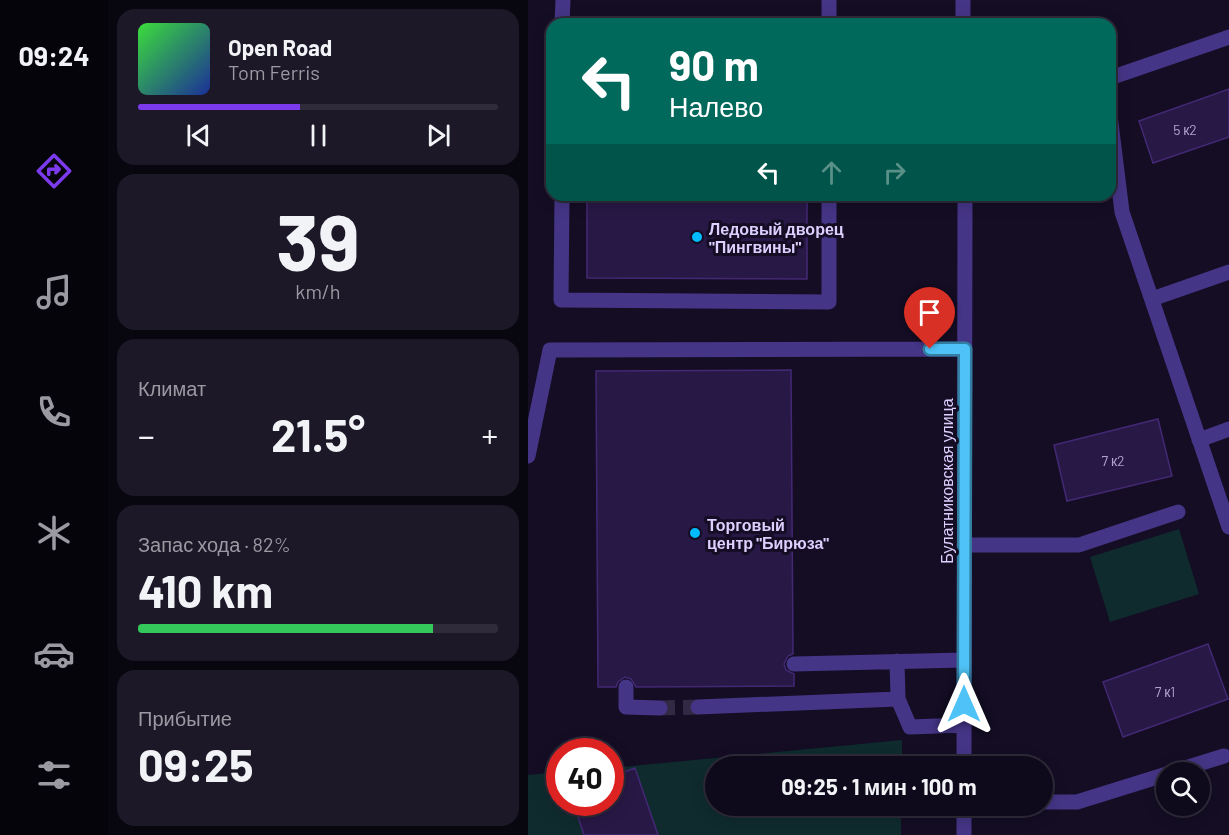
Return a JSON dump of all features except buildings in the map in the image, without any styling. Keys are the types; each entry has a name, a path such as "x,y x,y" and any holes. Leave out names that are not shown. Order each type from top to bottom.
{"street":[{"path":"562,0 562,18"},
{"path":"829,0 829,18"},
{"path":"963,0 963,18"},
{"path":"1116,76 1229,37"},
{"path":"1116,164 1122,212 1229,527"},
{"path":"562,201 561,300 818,302 829,302 829,201"},
{"name":"Булатниковская улица","path":"964,756 965,201"},
{"path":"1152,299 1229,272"},
{"path":"528,456 550,350 965,349"},
{"path":"1199,440 1229,429"},
{"path":"964,544 1078,545 1178,512"},
{"path":"794,664 964,660"},
{"path":"897,661 898,699 910,727 964,725"},
{"path":"626,687 626,707 660,708"},
{"path":"698,707 898,699"},
{"path":"1204,762 1224,756"},
{"path":"1053,802 1077,802 1156,777"},
{"path":"964,816 964,835"}],"green space":[{"path":"1179,529 1199,594 1110,622 1090,557"},
{"path":"902,740 902,756 736,756"},
{"path":"705,759 705,816 901,816 901,835 528,835 528,775 546,773 546,816 624,816 624,767"}],"tunnel":[{"path":"660,708 698,707"}],"place":[{"name":"Ледовый дворец \"Пингвины\"","path":"697,237"},
{"name":"Торговый центр \"Бирюза\"","path":"695,533"}],"route":[{"path":"930,349 965,349 964,704"}]}
